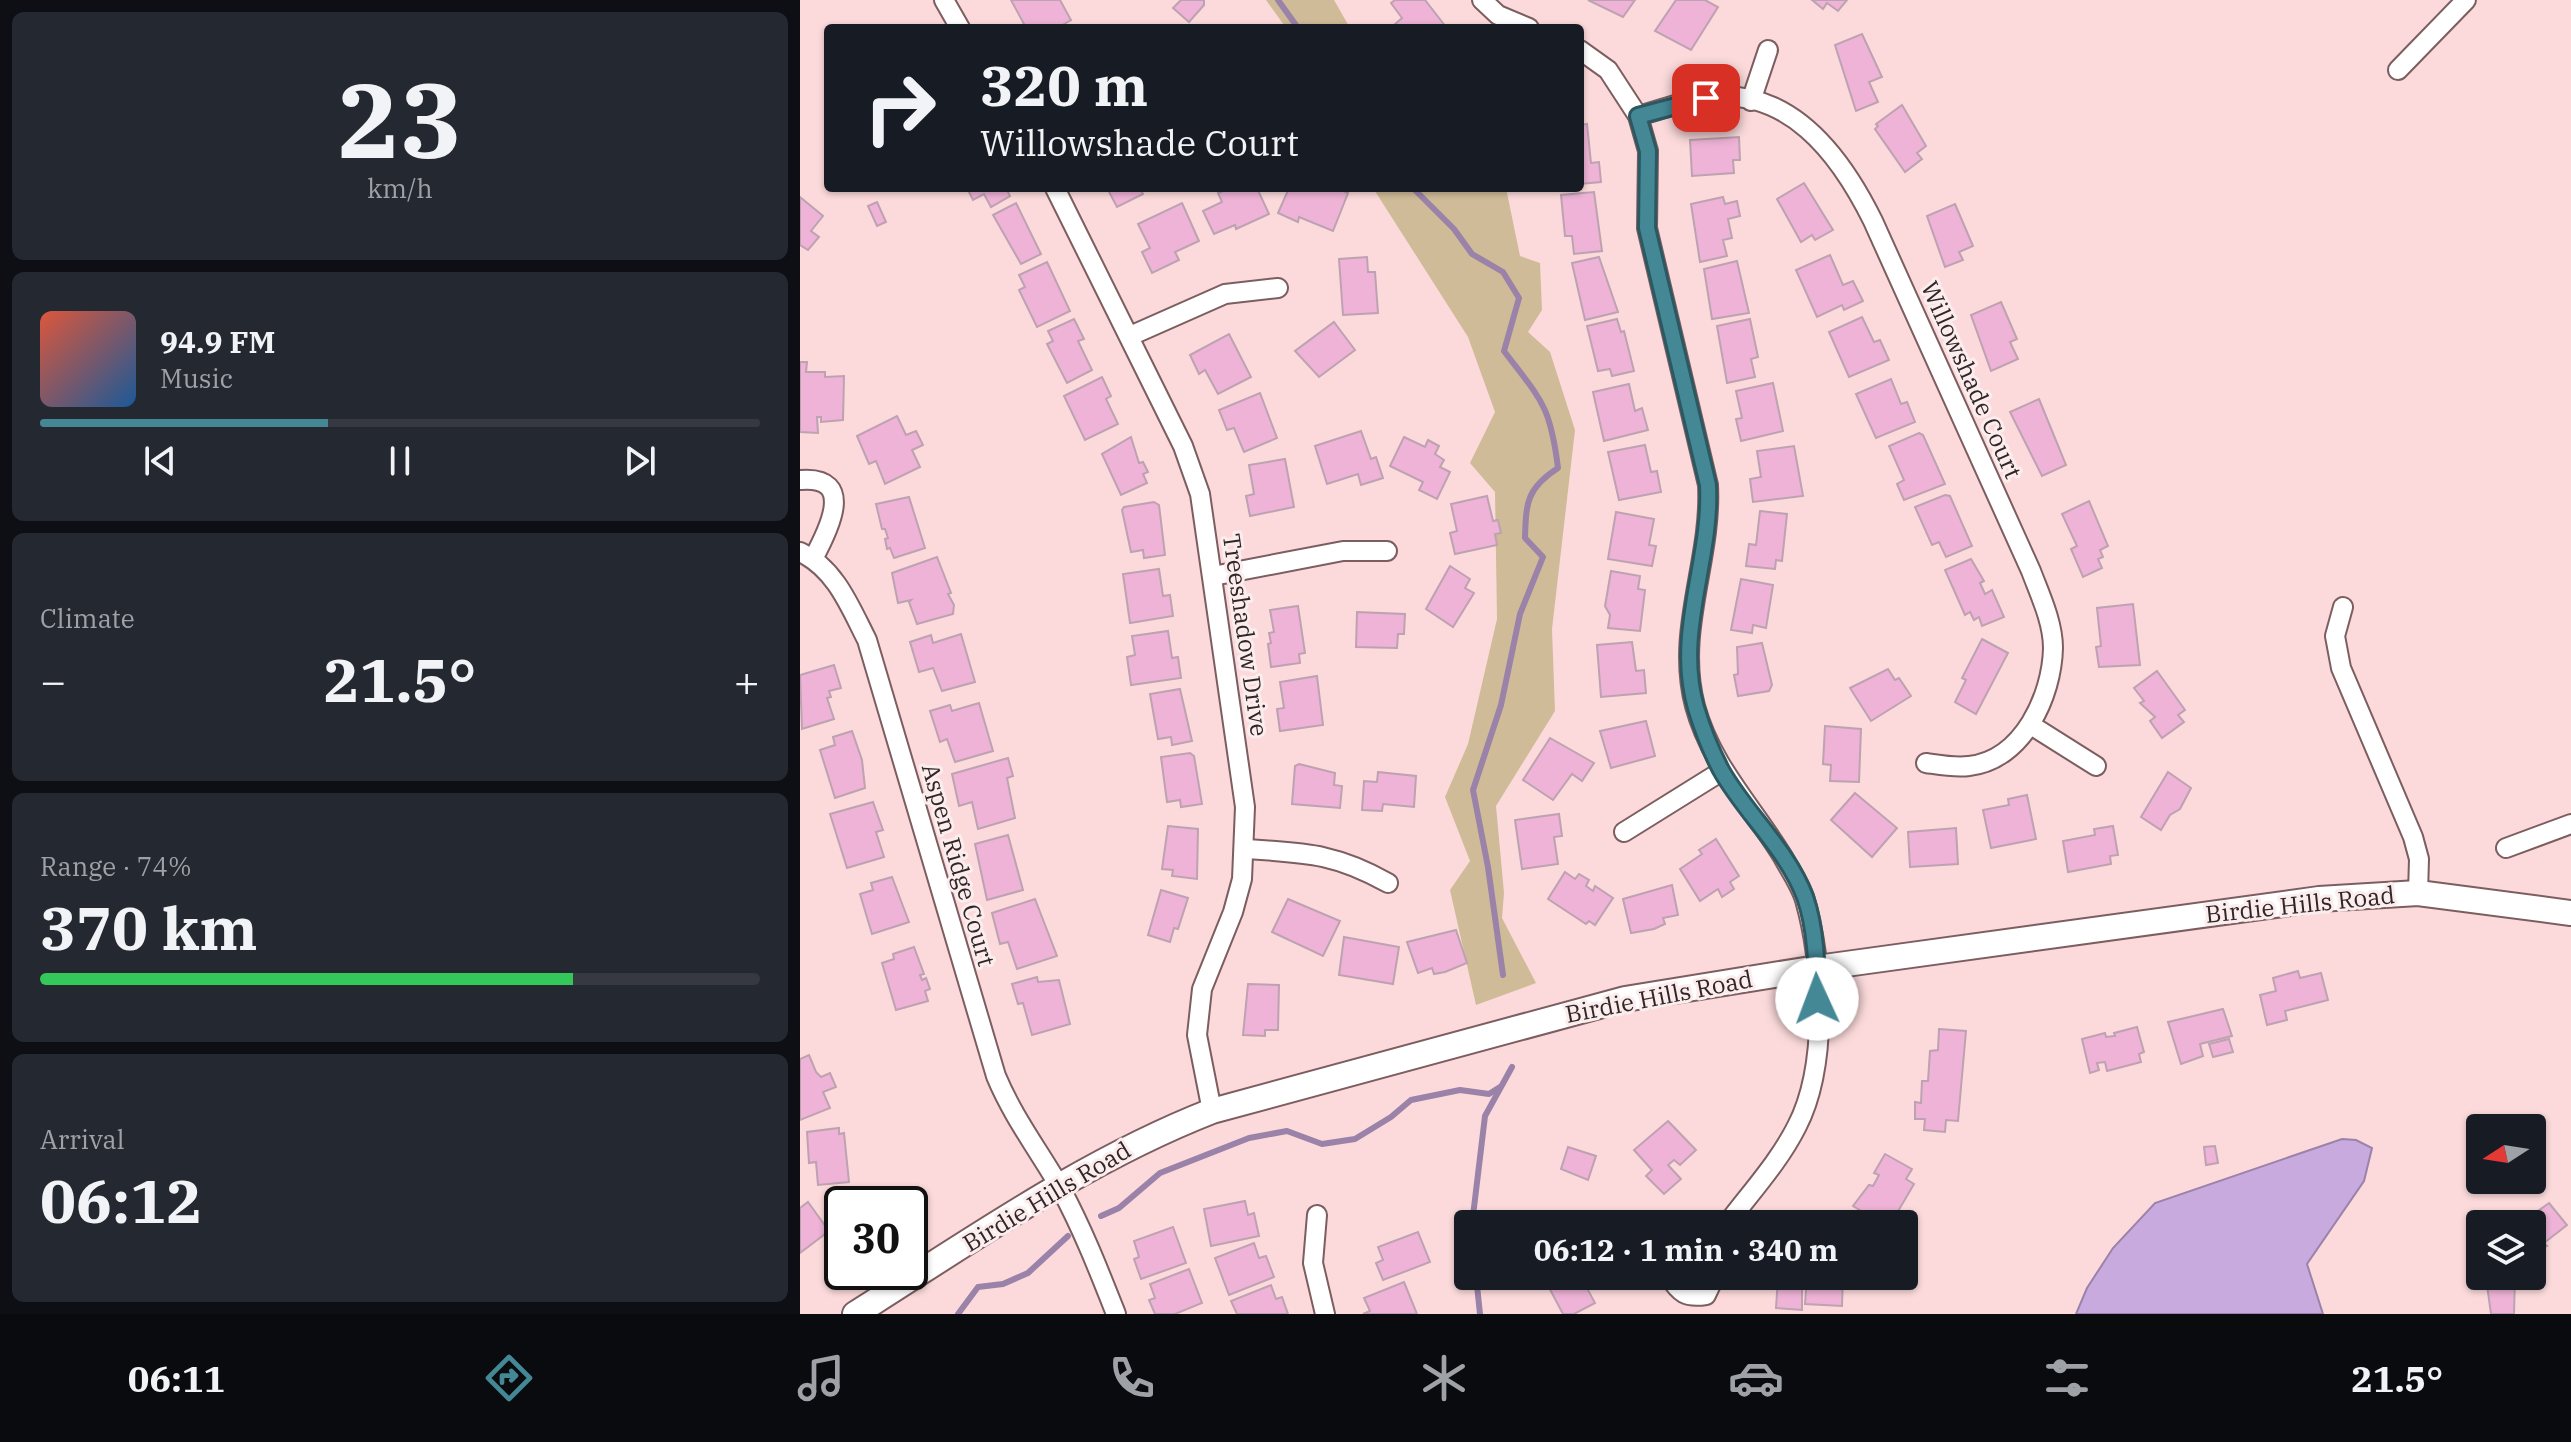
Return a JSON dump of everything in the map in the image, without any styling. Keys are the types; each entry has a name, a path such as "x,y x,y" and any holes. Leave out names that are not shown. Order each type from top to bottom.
{"main road":[{"name":"Birdie Hills Road","path":"855,1314 1058,1185 1162,1131 1212,1111 1625,999 1817,968 2319,899 2418,893 2571,913"}],"street":[{"path":"944,0 958,24"},
{"path":"1482,0 1498,15 1519,24"},
{"path":"2398,70 2466,0"},
{"path":"1751,101 1768,50"},
{"path":"1584,53 1608,70 1638,116 1648,151 1647,228 1708,485 1710,517 1689,623 1689,665 1695,705 1722,771 1782,856 1805,897 1817,968 1817,1056 1812,1091 1778,1158 1738,1210"},
{"name":"Willowshade Court","path":"1638,116 1706,98 1777,106 1809,127 1852,177 2024,556 2047,612 2053,646 2049,683 2031,725 1997,757 1972,766 1926,763"},
{"name":"Treeshadow Drive","path":"1057,192 1183,446 1200,494 1245,807 1246,849 1233,912 1202,989 1197,1035 1212,1111"},
{"path":"1130,336 1225,294 1278,288"},
{"name":"Aspen Ridge Court","path":"800,480 824,484 832,491 835,505 833,521 806,556 839,585 867,640 996,1076 1010,1110 1058,1185 1086,1238 1116,1314"},
{"path":"1213,576 1343,551 1387,551"},
{"path":"2343,607 2335,636 2341,668 2413,837 2419,859 2418,893"},
{"path":"2031,725 2096,766"},
{"path":"1624,832 1722,771"},
{"path":"2506,848 2571,824"},
{"path":"1246,849 1326,855 1353,863 1388,883"},
{"path":"1317,1215 1313,1263 1325,1314"},
{"path":"1677,1290 1691,1298 1706,1295 1708,1290"}],"shaded area":[{"path":"1266,0 1334,0 1348,24 1283,24"},
{"path":"1376,192 1507,192 1520,256 1540,263 1542,310 1528,332 1550,352 1575,430 1552,629 1555,711 1496,806 1504,893 1502,918 1536,983 1476,1005 1450,890 1470,861 1445,797 1468,744 1497,619 1495,492 1470,463 1495,412 1468,337"},
{"path":"2342,1139 2356,1140 2372,1148 2364,1181 2307,1264 2323,1314 2076,1314 2087,1288 2113,1248 2155,1203"}],"building":[{"path":"1011,0 1060,0 1071,20 1064,24 1024,24"},
{"path":"1181,0 1204,0 1204,5 1189,22 1173,8"},
{"path":"1395,0 1425,0 1444,24 1395,24 1402,18 1391,3"},
{"path":"1588,0 1635,0 1623,17"},
{"path":"1676,0 1705,0 1718,7 1691,50 1655,31"},
{"path":"1812,0 1847,0 1838,11 1827,3 1823,9"},
{"path":"1862,34 1882,77 1869,82 1878,102 1856,111 1835,45"},
{"path":"1902,105 1926,146 1917,153 1922,159 1905,172 1875,129 1876,124"},
{"path":"1584,124 1587,124 1591,163 1599,162 1601,182 1584,184"},
{"path":"1739,137 1740,160 1733,160 1734,173 1692,176 1690,140"},
{"path":"1804,183 1833,230 1815,240 1812,235 1801,242 1777,199"},
{"path":"969,192 1008,192 1010,196 991,207 984,194 973,200"},
{"path":"1109,192 1142,192 1143,194 1117,207"},
{"path":"1259,192 1269,214 1236,229 1235,225 1214,234 1203,211 1222,202 1218,193"},
{"path":"1287,192 1348,193 1333,231 1299,217 1298,222 1278,213"},
{"path":"1594,192 1602,251 1574,254 1572,236 1565,236 1561,195"},
{"path":"800,197 823,216 811,231 819,237 808,250 800,245"},
{"path":"1723,197 1725,204 1737,201 1740,216 1728,219 1732,238 1723,240 1727,256 1700,262 1691,204"},
{"path":"877,202 886,222 877,226 868,206"},
{"path":"1016,203 1041,254 1021,264 993,215"},
{"path":"1182,203 1199,241 1175,252 1179,260 1152,273 1142,252 1150,248 1138,224"},
{"path":"1955,204 1973,246 1959,252 1963,260 1945,267 1927,216"},
{"path":"1830,255 1843,285 1853,281 1863,301 1844,310 1842,305 1817,317 1796,270"},
{"path":"1367,257 1368,272 1375,272 1378,313 1343,315 1339,259"},
{"path":"1599,257 1618,312 1585,320 1572,263"},
{"path":"1737,261 1749,313 1712,319 1704,269"},
{"path":"1047,262 1070,311 1037,327 1019,290 1025,287 1019,275"},
{"path":"2001,302 2017,339 2010,342 2018,359 1991,371 1971,315"},
{"path":"1862,317 1874,342 1880,340 1889,360 1849,377 1829,332"},
{"path":"1074,319 1084,339 1078,341 1092,370 1067,383 1047,344 1053,341 1048,331"},
{"path":"1617,319 1621,332 1624,331 1634,371 1612,376 1610,369 1598,371 1587,326"},
{"path":"1750,319 1758,357 1751,359 1755,377 1727,383 1717,326"},
{"path":"1334,322 1355,350 1319,377 1295,351"},
{"path":"1229,334 1251,377 1218,394 1205,370 1199,374 1190,355"},
{"path":"800,362 807,362 806,372 825,372 825,377 844,376 843,420 821,422 821,417 817,417 818,433 800,432"},
{"path":"1102,377 1111,396 1106,399 1118,424 1085,440 1064,396"},
{"path":"1891,379 1901,404 1907,402 1915,422 1876,438 1856,394"},
{"path":"1773,383 1783,431 1741,441 1736,419 1742,418 1736,391"},
{"path":"1629,384 1635,411 1642,408 1648,430 1604,441 1593,392"},
{"path":"1260,393 1277,438 1244,452 1234,428 1227,430 1219,410"},
{"path":"2039,399 2066,465 2042,476 2010,412"},
{"path":"897,416 906,435 916,431 923,445 912,450 920,467 885,484 876,461 869,464 857,436"},
{"path":"1361,431 1371,459 1376,457 1383,478 1361,485 1358,474 1327,484 1315,446"},
{"path":"1919,433 1923,435 1945,484 1904,500 1897,484 1904,480 1889,446"},
{"path":"1131,437 1139,463 1143,462 1148,472 1143,474 1147,483 1121,495 1102,454"},
{"path":"1404,437 1425,447 1428,440 1439,446 1435,454 1444,460 1440,467 1450,472 1437,499 1419,490 1423,482 1390,466"},
{"path":"1645,445 1651,472 1657,471 1661,492 1619,500 1608,452"},
{"path":"1794,446 1803,496 1753,502 1750,479 1761,477 1757,451"},
{"path":"1285,459 1294,507 1250,516 1246,496 1254,494 1249,465"},
{"path":"1945,495 1950,496 1972,546 1946,557 1939,542 1932,545 1915,507"},
{"path":"1487,496 1493,521 1498,520 1501,533 1495,534 1497,545 1455,554 1450,533 1457,531 1451,504"},
{"path":"909,497 925,548 894,558 890,548 887,549 885,539 888,538 885,529 882,529 876,504"},
{"path":"2089,501 2108,546 2100,550 2103,557 2098,559 2102,568 2083,577 2071,549 2077,546 2062,514"},
{"path":"1154,502 1159,505 1165,555 1144,558 1143,550 1131,552 1122,510 1124,507"},
{"path":"1760,511 1787,514 1782,561 1776,560 1775,569 1746,566 1749,544 1756,545"},
{"path":"1616,512 1654,519 1649,545 1656,546 1652,566 1608,559"},
{"path":"937,557 951,593 948,594 954,605 953,614 917,624 909,602 911,600 898,603 892,573"},
{"path":"1971,559 1984,581 1980,583 1985,594 1992,590 2004,617 1982,626 1979,617 1974,620 1970,612 1965,615 1945,570"},
{"path":"1450,566 1470,579 1465,588 1474,593 1453,627 1426,609"},
{"path":"1159,569 1163,596 1170,595 1173,616 1130,623 1123,574"},
{"path":"1611,571 1640,576 1638,589 1645,590 1640,631 1608,628 1610,615 1605,606"},
{"path":"1741,579 1773,585 1766,628 1753,625 1752,633 1731,630"},
{"path":"2133,604 2140,665 2099,667 2096,647 2101,646 2097,608"},
{"path":"1298,606 1305,653 1299,654 1300,663 1271,667 1268,644 1271,643 1269,633 1274,632 1270,610"},
{"path":"1357,612 1405,614 1404,634 1398,634 1397,648 1356,647"},
{"path":"1168,631 1172,658 1178,657 1181,678 1131,685 1127,657 1135,655 1132,636"},
{"path":"961,634 975,682 942,691 933,668 919,672 910,642 931,635 933,643"},
{"path":"1982,639 2008,653 1976,714 1955,702 1966,680 1962,678"},
{"path":"1632,642 1636,671 1644,670 1646,693 1601,697 1597,645"},
{"path":"1762,643 1772,685 1769,691 1738,696 1734,675 1738,674 1737,647"},
{"path":"834,665 841,688 829,691 831,697 827,698 834,719 802,729 800,675"},
{"path":"1888,669 1895,680 1899,678 1911,696 1871,721 1850,688"},
{"path":"2157,671 2185,710 2178,715 2184,722 2162,738 2150,721 2155,717 2140,703 2144,701 2134,688"},
{"path":"1317,676 1323,725 1280,731 1277,709 1284,708 1280,682"},
{"path":"1180,689 1192,741 1172,745 1171,737 1158,739 1150,694"},
{"path":"979,703 993,751 955,762 947,739 940,742 930,711 950,705 952,711"},
{"path":"1646,721 1655,756 1611,768 1600,731"},
{"path":"1825,726 1861,729 1859,782 1830,781 1831,765 1823,764"},
{"path":"852,731 862,760 865,788 835,798 820,750 835,745 833,737"},
{"path":"1550,738 1594,763 1582,781 1572,774 1553,800 1523,780"},
{"path":"1190,753 1194,756 1202,804 1181,807 1180,800 1167,802 1161,757"},
{"path":"1008,758 1013,776 1007,778 1015,818 978,829 972,802 959,806 952,774"},
{"path":"1299,764 1335,773 1334,785 1342,786 1340,808 1292,804 1295,766"},
{"path":"1378,772 1416,776 1414,807 1383,804 1382,811 1362,810 1364,781 1377,782"},
{"path":"2168,772 2191,788 2180,809 2170,815 2161,830 2141,817"},
{"path":"1855,793 1897,828 1872,857 1831,820"},
{"path":"2027,795 2036,839 1991,848 1983,810 2009,805 2008,799"},
{"path":"873,802 883,830 876,832 884,857 847,868 830,814"},
{"path":"1559,814 1562,836 1554,837 1558,864 1522,869 1515,820"},
{"path":"1168,826 1198,829 1197,879 1172,876 1173,870 1162,869"},
{"path":"2113,826 2118,855 2110,856 2111,864 2068,872 2063,841 2095,835 2094,829"},
{"path":"1956,828 1958,864 1910,867 1908,832"},
{"path":"1008,835 1023,890 987,900 975,844"},
{"path":"1716,839 1739,876 1730,882 1734,889 1722,897 1718,889 1700,901 1680,869 1702,854 1699,850"},
{"path":"1565,872 1575,879 1579,874 1589,880 1586,886 1593,891 1595,886 1613,898 1595,925 1589,921 1586,924 1548,899"},
{"path":"892,877 909,922 872,934 860,894 873,890 871,883"},
{"path":"1672,885 1678,915 1663,918 1665,924 1654,929 1631,933 1623,899"},
{"path":"1161,890 1188,898 1178,929 1174,928 1170,942 1148,935"},
{"path":"1035,899 1057,956 1017,969 1008,942 1000,944 992,913"},
{"path":"1288,899 1340,921 1323,956 1272,932"},
{"path":"1456,930 1467,963 1445,972 1434,974 1432,968 1418,973 1407,942"},
{"path":"1344,937 1399,947 1393,984 1339,975"},
{"path":"914,947 924,974 920,975 922,980 926,978 930,989 925,991 928,1001 896,1010 882,963 894,959 893,954"},
{"path":"2298,971 2300,978 2321,973 2328,1000 2285,1011 2287,1020 2267,1025 2260,995 2276,991 2273,978"},
{"path":"1037,977 1038,982 1059,980 1070,1024 1032,1035 1023,1003 1018,1004 1012,984"},
{"path":"1248,984 1279,985 1278,1030 1265,1030 1265,1036 1243,1035"},
{"path":"2223,1009 2232,1036 2200,1044 2203,1056 2181,1064 2168,1022"},
{"path":"2137,1027 2144,1052 2139,1054 2141,1062 2107,1071 2105,1062 2097,1063 2099,1070 2090,1073 2082,1039 2105,1033 2106,1037 2115,1036 2114,1033"},
{"path":"1939,1029 1966,1031 1958,1121 1946,1120 1945,1132 1924,1130 1925,1119 1915,1119 1915,1102 1921,1103 1922,1081 1928,1081 1930,1051 1938,1050"},
{"path":"2229,1039 2233,1052 2213,1057 2209,1044"},
{"path":"809,1055 816,1072 821,1077 830,1073 836,1087 823,1092 830,1108 800,1120 800,1059"},
{"path":"1668,1121 1696,1150 1680,1165 1674,1160 1668,1165 1681,1179 1664,1194 1646,1176 1652,1170 1634,1150"},
{"path":"839,1128 839,1134 844,1133 849,1182 818,1185 816,1162 809,1163 807,1132"},
{"path":"2215,1146 2218,1163 2206,1165 2204,1147"},
{"path":"1568,1147 1596,1156 1588,1180 1561,1169"},
{"path":"1885,1154 1912,1169 1906,1179 1914,1184 1899,1210 1860,1210 1853,1206 1869,1185 1873,1186 1879,1175 1874,1173"},
{"path":"1245,1201 1248,1215 1254,1213 1259,1236 1211,1246 1204,1209"},
{"path":"808,1202 824,1224 824,1235 800,1253 800,1208"},
{"path":"2549,1203 2567,1225 2546,1241 2546,1210 2539,1210"},
{"path":"1173,1227 1186,1263 1141,1279 1134,1259 1139,1257 1134,1241"},
{"path":"1418,1232 1430,1262 1383,1280 1376,1263 1383,1260 1378,1247"},
{"path":"1254,1243 1259,1258 1266,1256 1274,1277 1229,1295 1215,1258"},
{"path":"1189,1269 1202,1303 1175,1314 1155,1314 1149,1300 1155,1298 1150,1284"},
{"path":"1404,1282 1417,1314 1363,1314 1370,1311 1364,1298"},
{"path":"1271,1285 1276,1299 1282,1297 1288,1314 1237,1314 1231,1301"},
{"path":"1550,1290 1588,1290 1595,1303 1574,1314 1563,1314"},
{"path":"1777,1290 1802,1290 1802,1310 1776,1308"},
{"path":"1806,1290 1843,1290 1842,1306 1805,1304"},
{"path":"2488,1290 2515,1290 2514,1314 2491,1314"}],"waterway":[{"path":"1278,0 1295,24"},
{"path":"1417,192 1454,229 1472,254 1503,272 1519,298 1504,351 1542,404 1551,430 1558,468 1540,482 1530,497 1525,538 1543,557 1520,614 1501,705 1473,790 1488,867 1503,975"},
{"path":"1474,1210 1485,1116 1512,1067"},
{"path":"1101,1216 1119,1208 1160,1173 1249,1138 1287,1131 1322,1144 1355,1139 1391,1117 1411,1100 1460,1090 1489,1094 1500,1087"},
{"path":"958,1314 978,1287 1003,1284 1028,1273 1068,1236"},
{"path":"1477,1290 1480,1314"}],"route":[{"path":"1706,98 1638,116 1648,151 1645,193 1647,228 1708,485 1710,517 1689,623 1689,665 1695,705 1722,771 1782,856 1805,897 1817,968 1817,999"}]}
